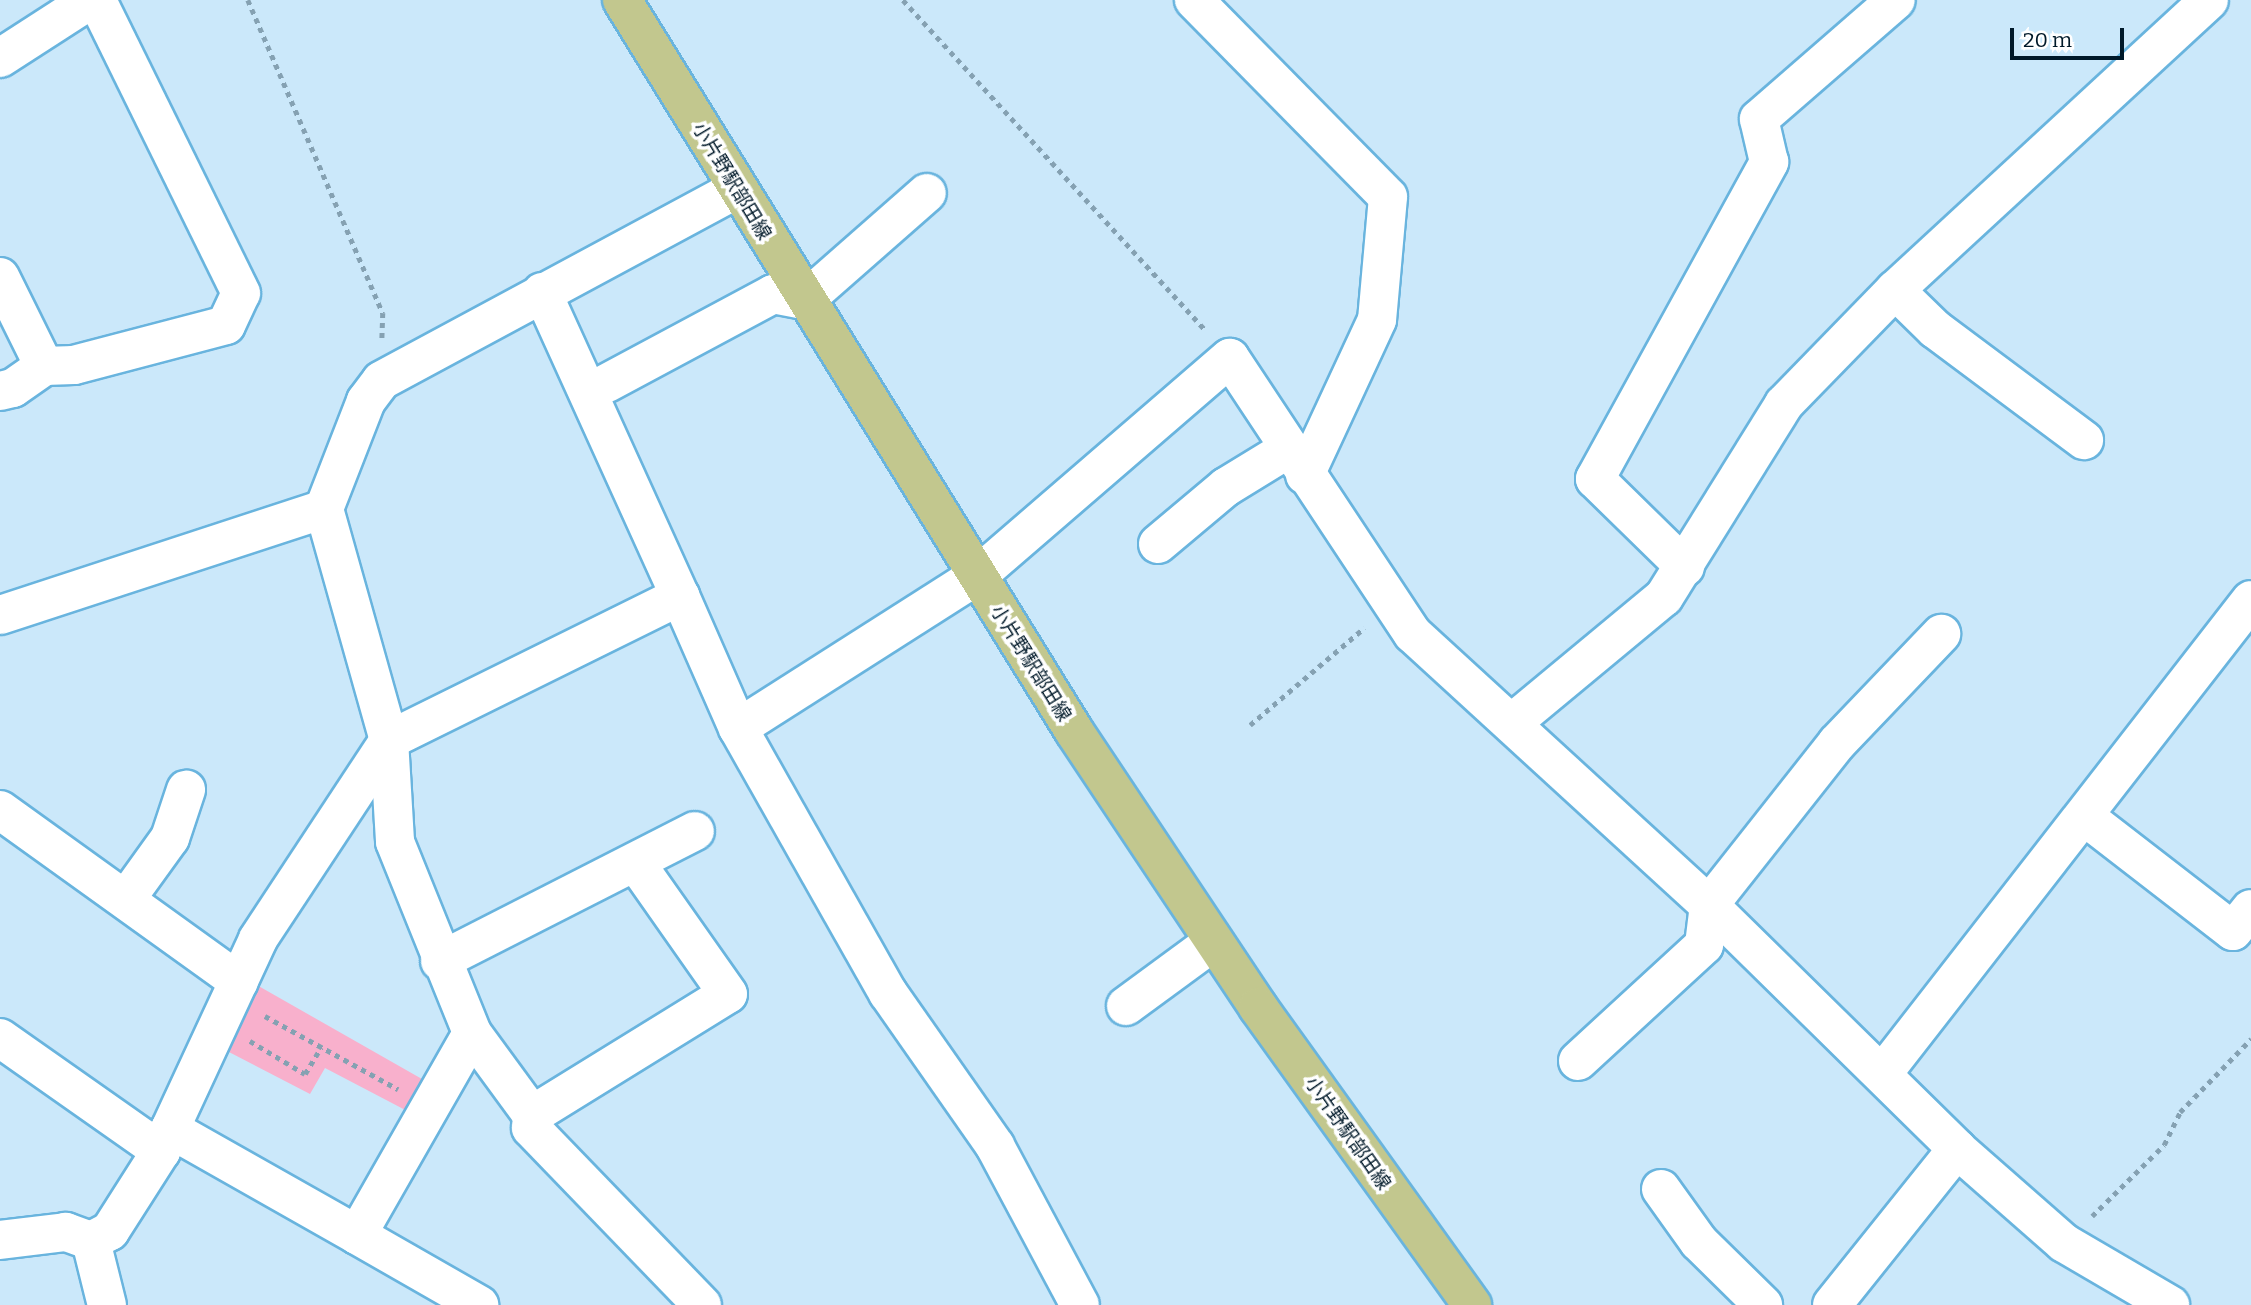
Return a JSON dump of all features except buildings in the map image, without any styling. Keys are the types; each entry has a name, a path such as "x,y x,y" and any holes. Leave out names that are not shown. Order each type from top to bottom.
{"main road":[{"name":"小片野駅部田線","path":"622,0 977,576 1213,942 1472,1305"}],"street":[{"path":"0,58 90,0"},
{"path":"0,391 13,388 44,366 74,365 226,325 241,293 97,0"},
{"path":"1158,544 1226,487 1296,462 1377,320 1388,197 1194,0"},
{"path":"1685,567 1595,479 1769,162 1759,119 1896,0"},
{"path":"1512,723 1664,597 1784,404 1895,290 2210,0"},
{"path":"702,1305 532,1122 472,1033 440,961 395,842 389,740 324,509 366,401 381,381 542,292 737,190"},
{"path":"607,383 774,294 805,300 927,193"},
{"path":"0,277 44,366"},
{"path":"1895,290 1935,329 2084,439"},
{"path":"542,292 738,727 888,993 995,1146 1080,1305"},
{"path":"738,727 977,576 1230,358 1296,462 1413,634 1709,905 1883,1073 1957,1149 2064,1243 2170,1305"},
{"path":"0,615 324,509"},
{"path":"0,1240 66,1231 91,1241 110,1231 165,1140 258,939 389,740 680,596"},
{"path":"1883,1073 2251,600"},
{"path":"1578,1061 1704,945 1709,905 1837,743 1941,634"},
{"path":"126,899 170,838 186,790"},
{"path":"0,810 239,982"},
{"path":"2084,816 2233,931 2251,909"},
{"path":"440,961 695,831"},
{"path":"532,1122 728,994 636,863"},
{"path":"1126,1006 1213,942"},
{"path":"357,1235 472,1033"},
{"path":"0,1038 165,1140 357,1235 480,1305"},
{"path":"1832,1305 1957,1149"},
{"path":"1661,1189 1699,1242 1763,1305"},
{"path":"91,1241 107,1305"}],"path":[{"path":"248,0 383,313 381,381"},
{"path":"903,0 1230,358"},
{"path":"1250,725 1392,604"},
{"path":"258,1023 262,1014 429,1107"},
{"path":"254,1032 250,1041 305,1074 321,1047"},
{"path":"2064,1243 2164,1144 2179,1112 2251,1039"}],"shaded area":[{"path":"255,984 429,1083 411,1113 325,1068 310,1094 227,1051"}]}
